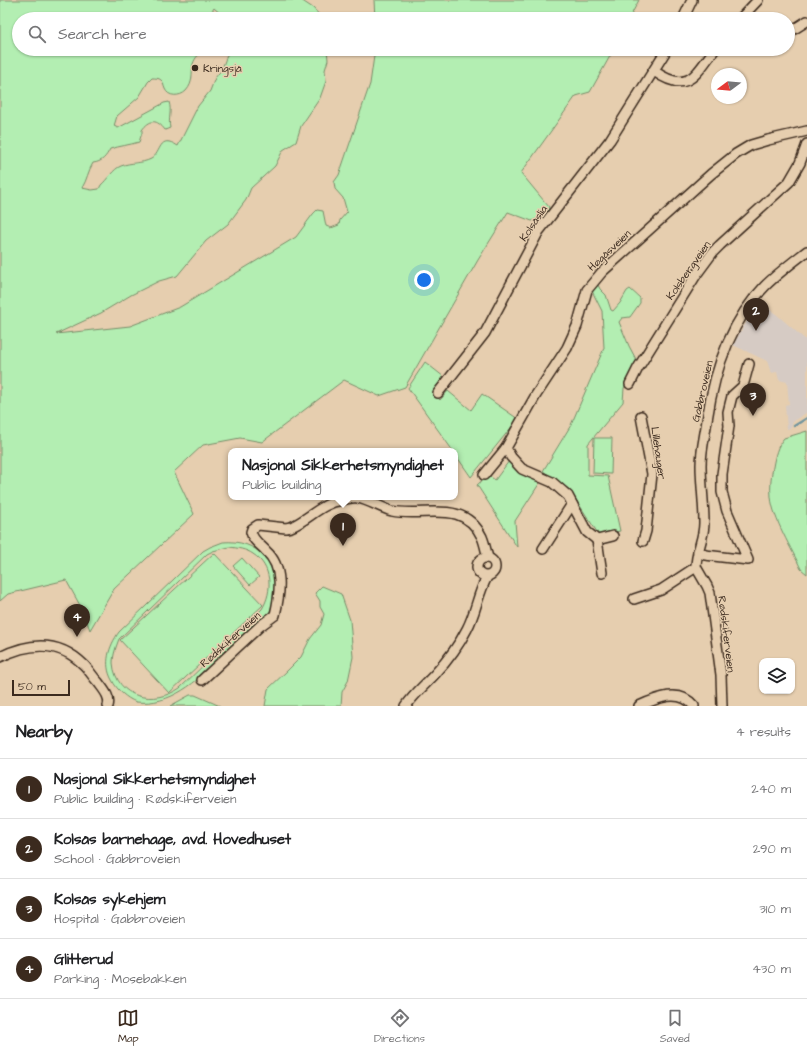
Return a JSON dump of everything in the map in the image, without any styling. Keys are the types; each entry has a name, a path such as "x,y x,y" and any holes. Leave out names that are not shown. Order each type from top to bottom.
{"street":[{"path":"686,12 692,0"},
{"path":"747,12 758,0"},
{"path":"795,29 807,21"},
{"name":"Kolsåslia","path":"438,393 485,333 539,231 610,140 663,56"},
{"path":"654,71 670,81 677,82 687,80 696,74 710,56"},
{"name":"Høgåsveien","path":"484,475 506,448 536,395 567,348 576,326 587,290 602,272 710,174 736,154 751,145 807,131"},
{"name":"Kolsbergveien","path":"630,384 638,368 696,275 720,245 789,182 800,163 807,144"},
{"name":"Gabbroveien","path":"696,567 696,559 702,538 704,522 701,464 708,409 719,365 734,330 753,300 765,287 807,251"},
{"path":"698,551 705,555 748,560 727,511 722,492 722,474 729,426 728,412 732,396 744,386 749,364"},
{"name":"Lillehauger","path":"641,416 652,474 646,531 643,541"},
{"path":"506,448 511,457 522,469 552,482 568,496 587,532 597,540 602,573"},
{"name":"Rødskiferveien","path":"202,680 260,626 275,615 279,597 278,574 274,562 268,552 253,540 251,532 255,526 291,527 324,506 340,500"},
{"name":"Rødskiferveien","path":"362,500 391,511 445,512 464,517 475,526 482,538 486,558"},
{"path":"543,549 572,504"},
{"path":"597,540 613,536"},
{"name":"Rødskiferveien","path":"406,706 449,657 467,629 484,580 495,573 496,566 494,561 486,558 478,562 477,567 484,580"},
{"path":"634,599 661,590 696,567"},
{"name":"Rødskiferveien","path":"696,567 710,593 721,675 722,706"},
{"path":"0,657 32,646 45,645 66,651 84,665 108,695 108,706"},
{"path":"639,706 652,700 672,696 683,697 690,701 694,706"}],"shaded area":[{"path":"758,302 776,314 807,341 807,412 793,422 791,428 787,429 785,405 789,404 787,382 779,380 777,372 771,373 767,361 733,345"}],"green space":[{"path":"0,0 301,0 317,12 219,12 214,8 212,12 12,12 12,56 197,56 192,68 192,78 189,88 186,91 178,95 171,95 167,92 160,79 152,78 139,97 117,116 114,126 118,128 164,103 169,102 170,128 165,130 156,122 151,122 142,130 139,142 110,149 103,159 99,162 93,163 90,169 82,188 92,190 99,189 118,167 144,162 151,159 164,143 172,143 178,146 198,106 210,91 215,78 222,69 227,56 328,56 325,70 326,81 320,98 301,126 296,142 283,150 275,166 251,188 246,200 228,224 206,241 177,276 159,281 131,295 101,313 56,334 130,326 180,307 296,237 317,210 323,211 326,226 331,228 339,225 340,220 347,212 343,198 335,189 334,182 339,175 370,84 374,56 610,56 590,92 576,96 521,173 549,207 545,216 532,221 508,212 478,260 405,387 379,396 344,380 262,442 240,438 203,445 174,472 194,514 114,589 90,630 82,609 66,580 8,594 0,601"},
{"path":"374,0 639,0 633,12 375,12"},
{"path":"598,285 606,295 611,310 613,311 630,289 640,298 640,303 630,317 622,318 619,322 638,363 624,388 623,402 588,444 588,475 608,476 620,531 599,535 569,489 543,471 571,425 604,348 602,311 592,291 594,286"},
{"path":"425,362 444,377 433,393 440,400 448,391 471,410 482,394 518,419 471,477 458,458 458,448 451,448 408,388"},
{"path":"807,431 807,574 801,569 775,515 772,506 771,490 775,459 782,441 784,438"},
{"path":"594,438 612,438 611,474 593,473"},
{"path":"509,461 541,481 515,521 517,547 477,485 488,475 495,480"},
{"path":"223,542 235,542 255,549 263,556 273,573 275,584 274,598 270,611 193,683 172,696 161,700 136,702 125,696 119,690 109,674 108,655 112,643 119,632 203,551","holes":["229,547 250,552 264,565 269,579 269,587 266,602 262,609 180,688 170,694 159,697 138,696 129,691 121,685 116,675 113,663 114,654 119,639 207,554"]},
{"path":"214,553 263,605 169,693 120,640"},
{"path":"242,558 259,577 250,585 233,566"},
{"path":"322,586 341,594 350,620 353,657 348,681 342,692 341,706 265,706 268,689 301,657 310,639 321,625 324,614 320,607 320,601 315,593"},
{"path":"190,695 195,695 220,706 170,706"}],"waterway":[{"path":"794,426 807,418"}],"place":[{"name":"Kringsjå","path":"195,68"},
{"name":"Kolsås barnehage, avd. Hovedhuset","path":"756,331"},
{"name":"Kolsås sykehjem","path":"753,416"},
{"name":"Nasjonal Sikkerhetsmyndighet","path":"343,546"},
{"name":"Glitterud","path":"77,637"}]}
